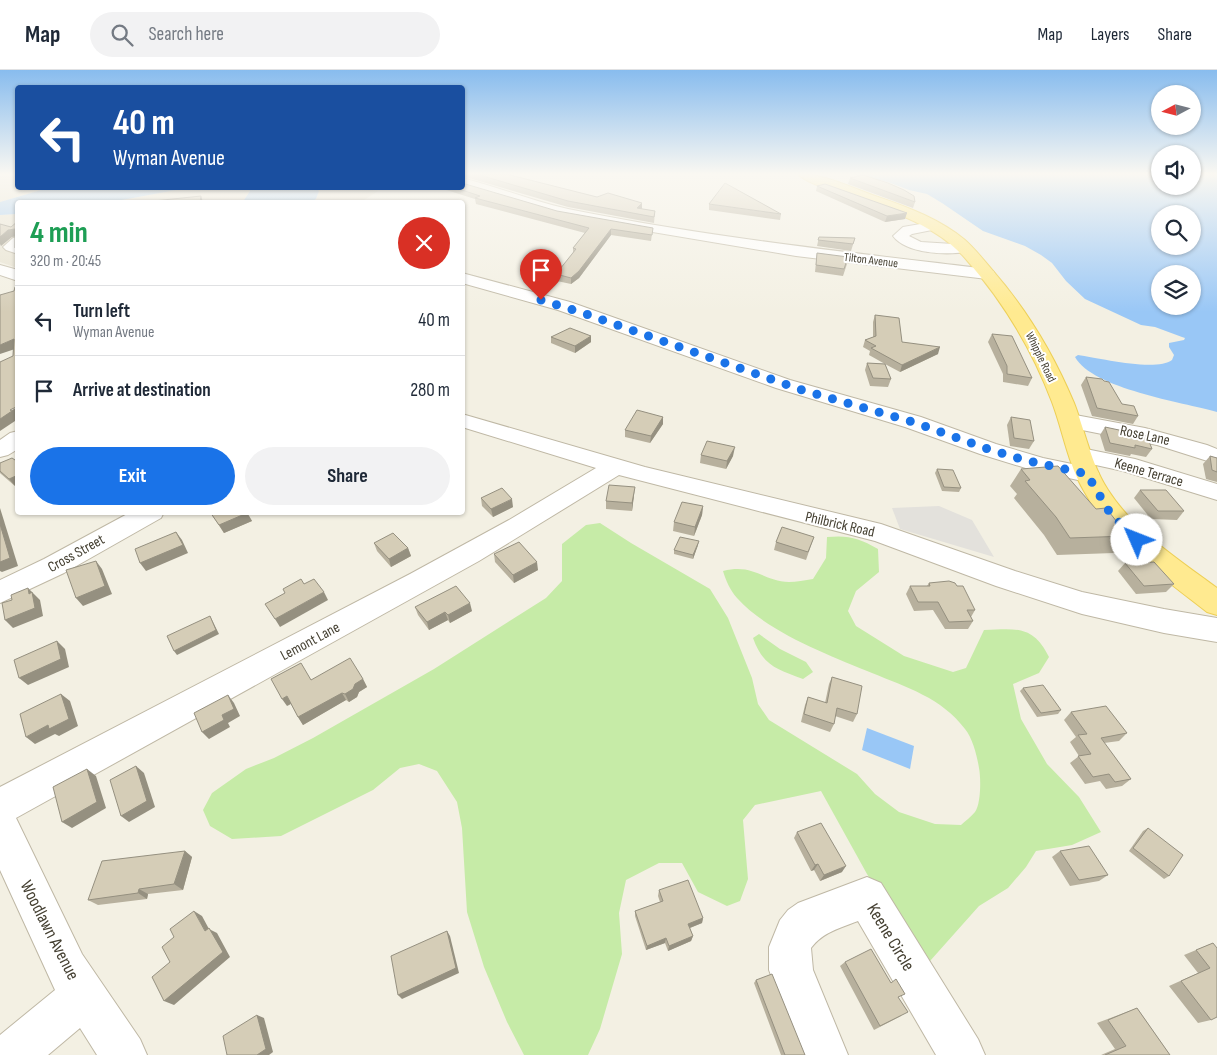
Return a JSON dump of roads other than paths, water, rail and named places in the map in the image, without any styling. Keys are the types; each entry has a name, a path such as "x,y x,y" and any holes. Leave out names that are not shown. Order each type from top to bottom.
{"main road":[{"name":"Whipple Road","path":"919,220 932,226 964,248 1012,304 1050,371 1070,421 1084,464 1102,500 1122,525 1153,554 1217,604"}],"street":[{"name":"Tilton Avenue","path":"605,220 796,251 987,274"},
{"path":"932,226 908,230 902,232 900,236 914,245 964,248"},
{"path":"0,270 15,275"},
{"name":"Keene Terrace","path":"465,279 564,306 784,384 913,422 988,449 1040,465 1127,464 1217,492"},
{"name":"Philbrick Road","path":"465,421 615,467 790,512 881,533 1006,579 1082,602 1164,621 1217,630"},
{"name":"Rose Lane","path":"1070,421 1151,435 1196,448 1217,457"},
{"path":"0,450 15,440"},
{"name":"Lemont Lane","path":"0,807 488,545 615,467"},
{"name":"Cross Street","path":"0,592 54,566 147,515"},
{"name":"Woodlawn Avenue","path":"0,827 67,969 124,1055"},
{"name":"Keene Circle","path":"825,1055 791,970 790,947 802,925 813,918 866,897 962,1055"},
{"path":"12,1055 84,995"}],"water":[{"path":"967,220 1151,220 1151,255 1201,255 1201,220 1217,220 1217,412 1161,399 1119,386 1100,378 1085,368 1075,357 1078,355 1154,365 1164,363 1172,360 1174,355 1169,347 1169,343 1184,340 1185,338 1155,327 1141,325 1085,299 1066,281 1052,263 1025,246 983,231"},
{"path":"867,728 914,746 910,769 862,750"}]}
